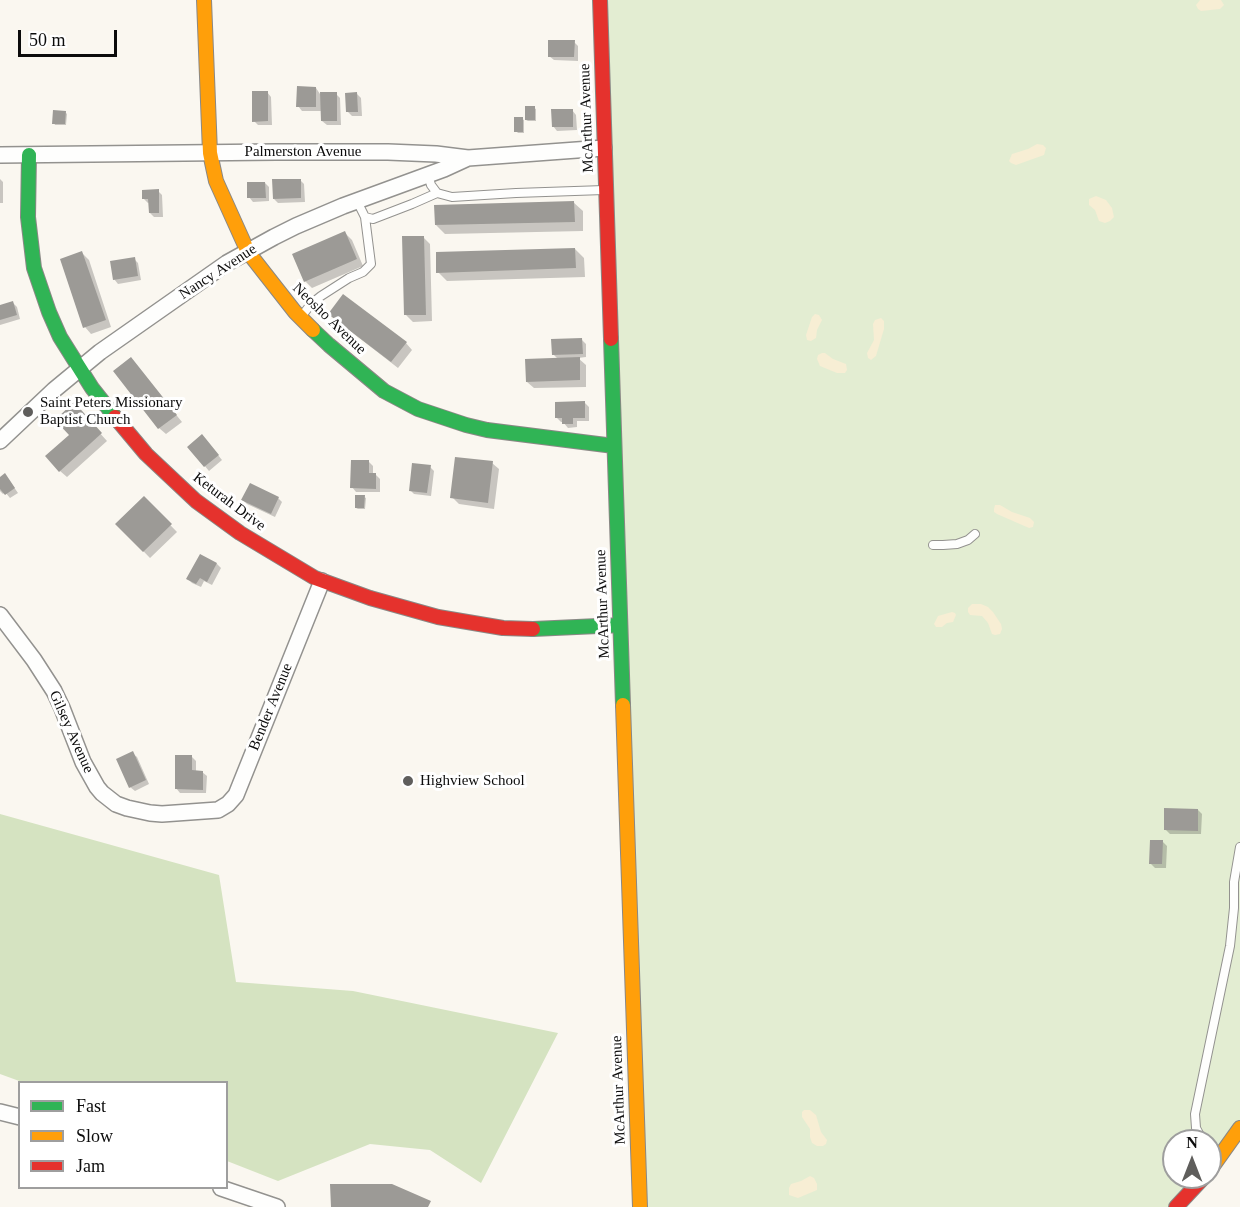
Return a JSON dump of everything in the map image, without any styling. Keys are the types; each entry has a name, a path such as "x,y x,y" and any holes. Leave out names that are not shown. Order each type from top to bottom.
{"street":[{"name":"Neosho Avenue","path":"204,0 210,153 216,181 248,252 301,318 384,391 407,405 487,430 614,446"},
{"name":"McArthur Avenue","path":"600,0 640,1207"},
{"name":"Palmerston Avenue","path":"0,155 388,152 468,158 604,148"},
{"name":"Keturah Drive","path":"29,155 28,217 34,268 60,337 92,388 146,454 196,501 240,533 315,578 407,609 514,629 621,625"},
{"name":"Nancy Avenue","path":"0,441 79,369 128,331 227,263 296,226 468,158"},
{"name":"Bender Avenue","path":"201,811 218,810 236,795 322,581"},
{"name":"Gilsey Avenue","path":"0,615 54,691 83,762 102,793 116,804 139,811 162,814 201,811"},
{"path":"0,1112 18,1116"},
{"path":"1222,1149 1240,1128"},
{"path":"224,1189 277,1207"},
{"path":"1176,1207 1193,1189"}],"lane":[{"path":"428,175 430,185 437,193 452,197 516,192 606,190"},
{"path":"365,217 373,219 437,193"},
{"path":"301,318 311,304 321,296 363,272 371,264 365,217 357,201"},
{"path":"933,545 957,544 968,540 975,534"},
{"path":"1197,1129 1196,1113 1230,946 1234,882 1240,847"}],"green space":[{"path":"600,0 1240,0 1240,1128 1222,1153 1222,1129 1162,1129 1162,1189 1193,1189 1176,1207 640,1207"},
{"path":"0,814 219,875 236,982 353,991 558,1033 481,1183 430,1150 370,1144 278,1181 228,1161 228,1081 19,1081 0,1074"}],"sand":[{"path":"1200,0 1221,0 1224,5 1220,9 1201,11 1196,5"},
{"path":"1037,144 1046,148 1044,155 1016,165 1009,161 1012,154"},
{"path":"1096,196 1106,200 1112,208 1114,217 1110,221 1105,223 1099,221 1095,210 1089,205 1089,199"},
{"path":"815,314 819,315 822,320 816,338 811,341 807,340 806,335"},
{"path":"881,318 884,321 884,329 876,356 871,360 867,353 874,340 873,324 875,320"},
{"path":"822,353 846,364 845,373 837,373 820,366 817,359"},
{"path":"995,505 1030,518 1034,522 1033,527 1029,528 997,514 994,512"},
{"path":"972,604 981,604 993,612 1001,624 1000,634 992,634 988,623 982,616 970,615 968,608"},
{"path":"952,612 956,615 953,622 936,627 934,624 938,616"},
{"path":"804,1110 810,1110 816,1115 821,1132 827,1140 823,1146 812,1143 810,1129 802,1117"},
{"path":"810,1176 817,1184 817,1190 798,1198 789,1195 791,1184"}],"building":[{"path":"548,40 575,40 574,57 548,57"},
{"path":"297,86 316,87 316,107 296,107"},
{"path":"252,91 268,91 268,121 252,122"},
{"path":"320,92 337,92 337,121 321,121"},
{"path":"357,92 358,112 346,112 345,93"},
{"path":"525,106 535,106 535,120 525,120"},
{"path":"551,109 573,109 573,127 552,127"},
{"path":"53,110 66,111 65,124 52,124"},
{"path":"514,117 523,117 523,132 514,132"},
{"path":"272,179 301,179 301,198 273,199"},
{"path":"247,182 265,182 266,198 247,198"},
{"path":"159,189 159,213 149,213 148,199 142,199 142,190"},
{"path":"574,201 575,222 435,225 434,205"},
{"path":"345,231 357,259 304,282 292,254"},
{"path":"402,236 424,236 426,315 404,315"},
{"path":"575,248 576,268 436,273 436,252"},
{"path":"82,251 106,320 83,328 60,259"},
{"path":"135,257 138,276 113,280 110,261"},
{"path":"343,294 407,342 391,362 328,314"},
{"path":"13,301 17,315 0,320 0,305"},
{"path":"582,338 583,354 552,355 551,339"},
{"path":"131,357 177,415 158,429 113,371"},
{"path":"580,357 580,380 526,382 525,359"},
{"path":"585,401 585,418 573,418 573,424 562,424 562,418 555,418 555,402"},
{"path":"74,402 102,433 59,472 45,456 69,435 55,420"},
{"path":"202,434 219,455 204,467 187,447"},
{"path":"455,457 493,461 488,503 450,498"},
{"path":"351,460 369,460 369,473 376,473 376,489 350,488"},
{"path":"412,463 431,465 427,493 409,491"},
{"path":"5,473 15,488 5,495 0,489 0,477"},
{"path":"250,483 279,497 271,514 241,500"},
{"path":"355,495 365,495 364,508 355,508"},
{"path":"144,496 172,524 143,552 115,524"},
{"path":"200,554 217,563 207,582 200,578 196,584 186,579"},
{"path":"133,751 146,780 129,788 116,759"},
{"path":"175,755 192,755 192,770 203,771 203,790 175,789"},
{"path":"1164,808 1198,809 1198,831 1164,830"},
{"path":"1150,840 1163,840 1162,864 1149,864"},
{"path":"330,1184 392,1184 431,1201 428,1207 331,1207"}],"traffic: fast":[{"path":"29,155 28,217 34,268 60,337 92,388 115,417"},
{"path":"313,330 384,391 418,409 487,430 614,446"},
{"path":"611,339 623,705"},
{"path":"533,629 620,625"}],"traffic: slow":[{"path":"204,0 210,153 216,181 248,252 295,312 313,330"},
{"path":"623,705 640,1207"},
{"path":"1222,1153 1240,1128"}],"traffic: jam":[{"path":"600,0 611,339"},
{"path":"115,417 146,454 196,501 240,533 315,578 370,598 438,617 503,628 533,629"},
{"path":"1176,1207 1193,1189"}],"place":[{"name":"Saint Peters Missionary Baptist Church","path":"28,412"},
{"name":"Highview School","path":"408,781"}]}
